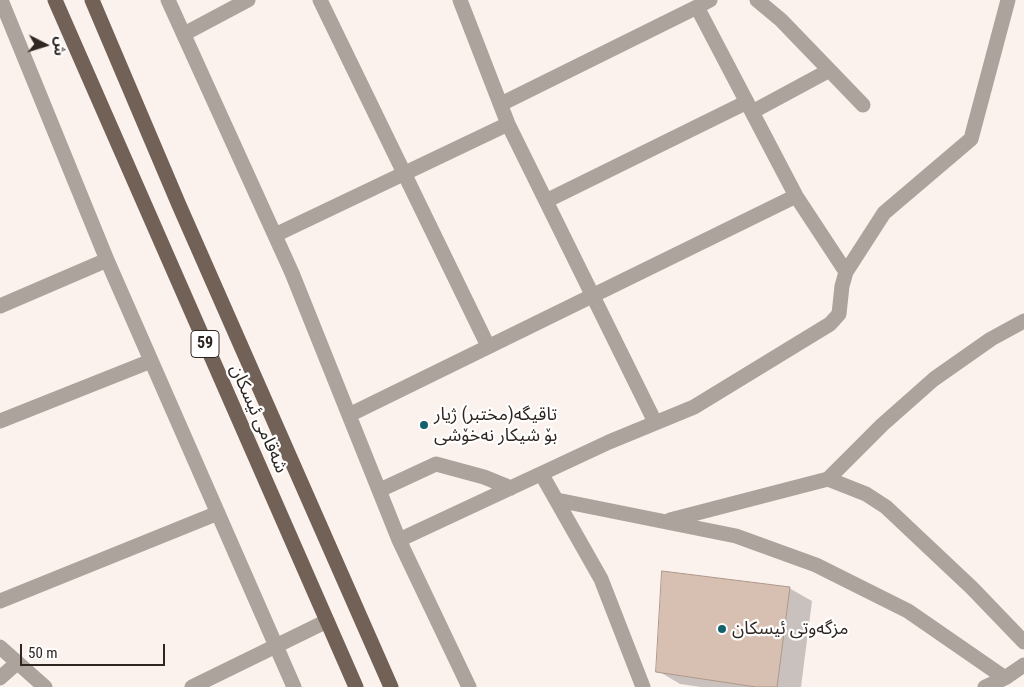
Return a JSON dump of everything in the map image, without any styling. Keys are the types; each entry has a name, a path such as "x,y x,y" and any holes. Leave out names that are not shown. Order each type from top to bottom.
{"main road":[{"name":"شەقامی ئیسکان","path":"55,0 137,191 356,687"},
{"name":"شەقامی ئیسکان","path":"92,0 392,687"}],"street":[{"path":"168,0 292,273 380,490 398,540 469,687"},
{"path":"184,34 248,0"},
{"path":"320,0 488,346"},
{"path":"460,0 508,124 655,422"},
{"path":"758,0 781,20 863,106"},
{"path":"398,540 655,422 694,407 833,322 838,317 840,311 842,286 846,272 884,213 971,139 1008,0"},
{"path":"1,1 107,260 294,687"},
{"path":"501,104 698,2 796,196 846,272"},
{"path":"546,201 828,71"},
{"path":"275,236 508,124"},
{"path":"349,415 796,196"},
{"path":"0,306 107,260"},
{"path":"666,521 828,479 882,425 934,379 991,339 1024,321"},
{"path":"0,421 151,361"},
{"path":"380,490 436,464 484,477 511,488"},
{"path":"542,474 601,579 643,687"},
{"path":"828,479 866,494 886,506 972,588 1024,642"},
{"path":"557,500 736,536 816,565 908,611 1005,678"},
{"path":"0,601 218,513"},
{"path":"192,687 327,621"},
{"path":"0,647 45,687"},
{"path":"0,678 17,663"},
{"path":"986,687 1005,678 1024,665"}],"building":[{"name":"مزگەوتی ئیسکان","path":"662,571 790,587 777,687 756,687 656,672"}],"place":[{"name":"تاقیگە(مختبر) ژیار بۆ شیکار نەخۆشی","path":"424,425"},
{"name":"مزگەوتی ئیسکان","path":"722,629"}]}
